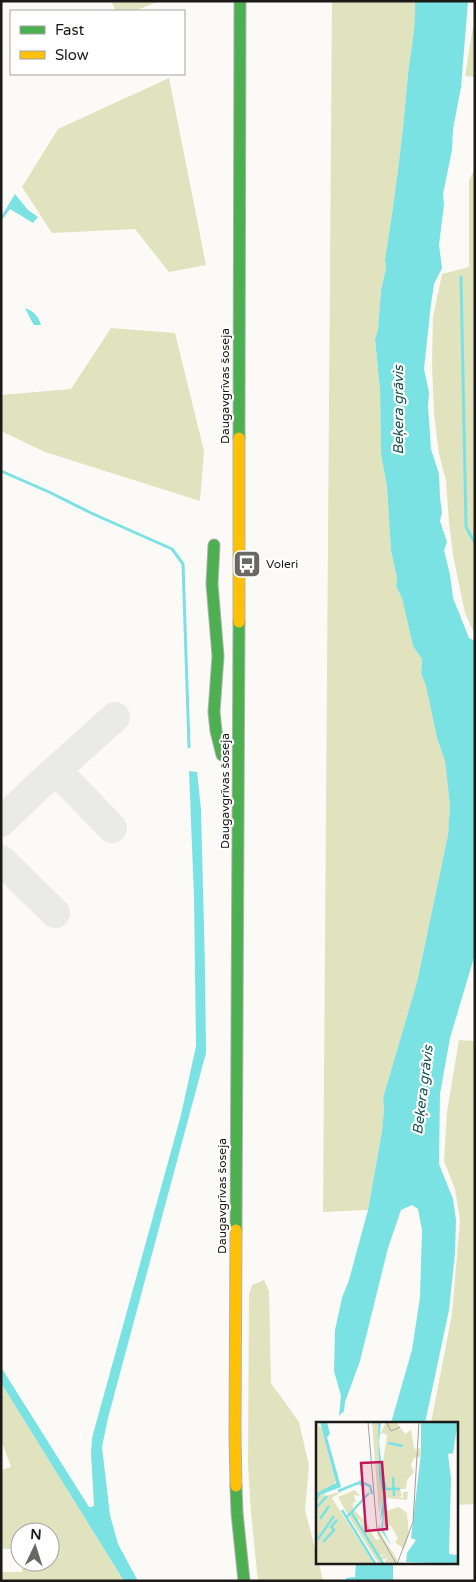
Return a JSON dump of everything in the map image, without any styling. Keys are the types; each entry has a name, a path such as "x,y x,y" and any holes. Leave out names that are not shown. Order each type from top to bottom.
{"main road":[{"name":"Daugavgrīvas šoseja","path":"240,1 239,764 235,1435 237,1513 244,1581"},
{"path":"214,545 211,580 218,658 214,722 222,755"}],"green space":[{"path":"111,1 160,1 137,10 116,10"},
{"path":"332,1 415,1 414,29 401,144 385,260 386,268 381,290 378,329 375,339 380,390 381,454 387,487 391,551 397,578 396,586 402,598 413,646 422,659 421,673 426,686 437,738 445,761 450,806 448,835 417,982 383,1098 382,1131 368,1210 323,1212"},
{"path":"473,27 475,27 475,77 465,76"},
{"path":"169,78 206,265 169,272 135,229 52,233 22,187 58,129"},
{"path":"475,168 475,635 465,613 453,555 446,481 439,454 434,414 432,364 433,317 442,274 469,267 469,180"},
{"path":"111,328 175,333 204,451 200,501 45,452 1,431 1,395 71,389"},
{"path":"459,1040 475,1041 475,1504 458,1505 458,1422 431,1422 452,1314 460,1220 455,1189 444,1161 447,1112"},
{"path":"264,1280 269,1291 271,1383 299,1422 309,1466 305,1510 316,1552 316,1564 319,1564 323,1581 258,1581 248,1464 249,1294 252,1285"},
{"path":"1,1383 124,1581 1,1581 1,1572 60,1572 60,1522 10,1522 10,1549 1,1549 1,1470 11,1467 3,1445 1,1445"}],"water":[{"name":"Beķera grāvis","path":"415,1 468,1 461,87 453,129 452,150 443,194 444,205 439,245 442,268 434,284 424,369 429,392 431,449 439,474 442,513 440,521 447,542 444,550 453,598 469,638 475,641 475,954 450,1038 440,1094 439,1164 453,1199 456,1220 455,1253 449,1310 425,1422 391,1422 412,1350 420,1297 422,1230 418,1209 412,1205 401,1210 388,1248 360,1361 345,1402 344,1411 339,1416 341,1396 334,1371 335,1330 342,1298 349,1280 368,1210 382,1131 383,1098 417,982 448,835 450,806 445,761 437,738 426,686 421,673 422,659 413,646 402,598 396,586 397,578 391,551 387,487 381,454 380,390 375,339 378,329 381,290 386,268 385,260 401,144"},
{"path":"15,194 28,210 38,217 33,223 10,209 1,221 1,217"},
{"path":"25,308 36,315 41,325 34,325"},
{"path":"189,771 197,772 201,809 206,1053 108,1418 102,1447 110,1515 118,1544 138,1581 124,1581 1,1383 1,1367 89,1507 92,1507 94,1505 92,1438 181,1115 196,1046 194,897"},
{"path":"356,1564 393,1564 393,1581 346,1581 346,1578 355,1577"}],"waterway":[{"path":"461,277 466,527 475,543"},
{"path":"1,471 172,549 183,564 189,747"}],"taxiway":[{"path":"1,822 115,717"},
{"path":"56,770 112,828"},
{"path":"1,860 55,913"}],"traffic: fast":[{"path":"239,438 240,1"},
{"path":"214,545 212,584 218,656 214,712 216,731 222,755"},
{"path":"236,1230 239,622"},
{"path":"236,1486 244,1581"}],"traffic: slow":[{"path":"239,438 239,622"},
{"path":"236,1230 236,1486"}],"place":[{"name":"Voleri","path":"247,564"}]}
